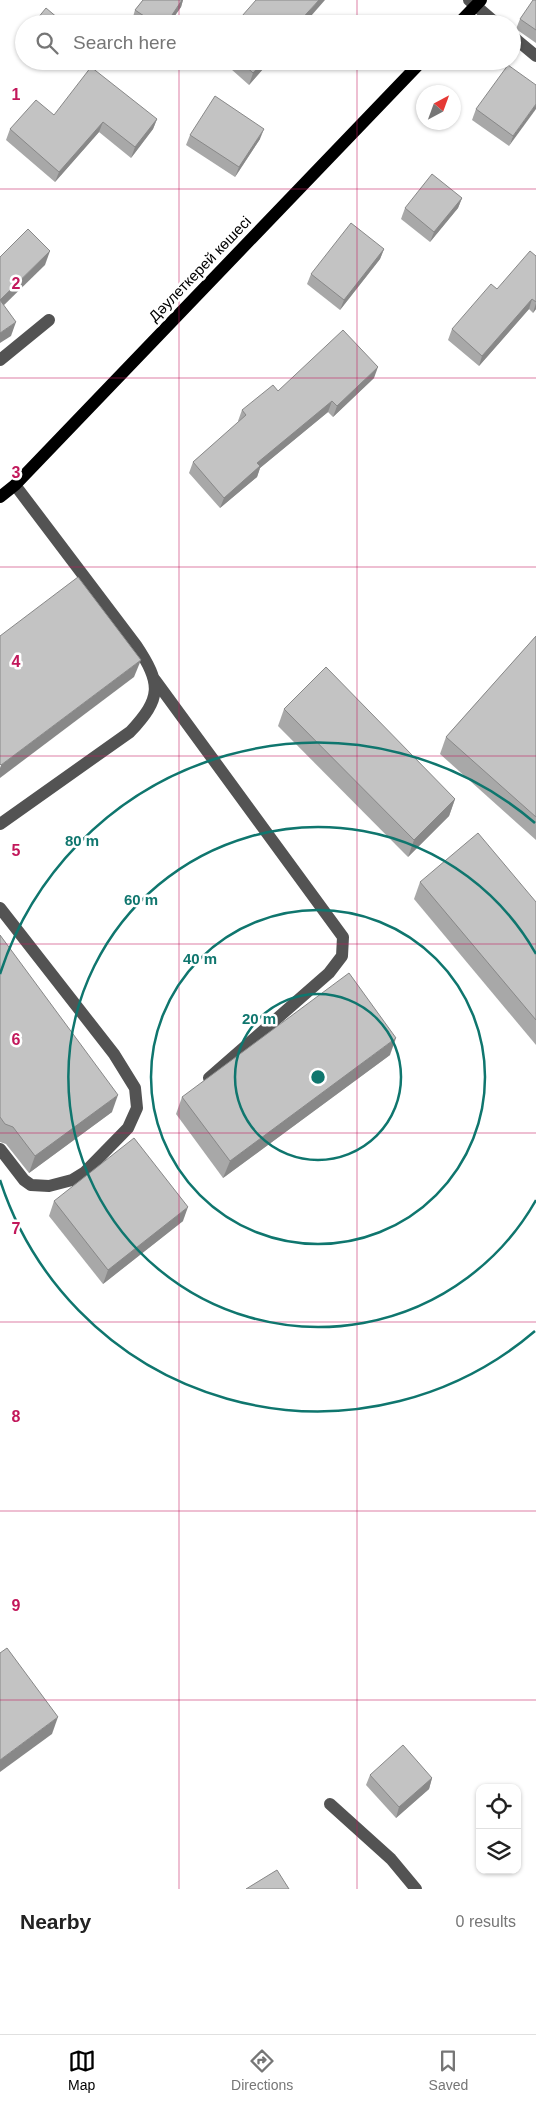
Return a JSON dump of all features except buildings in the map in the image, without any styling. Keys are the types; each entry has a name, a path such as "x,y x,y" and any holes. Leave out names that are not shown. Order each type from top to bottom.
{"main road":[{"path":"465,15 475,2"},
{"name":"Дәулеткерей көшесі","path":"0,497 15,485 413,70"}],"street":[{"path":"475,2 488,15"},
{"path":"521,44 536,56"},
{"path":"0,360 49,320"},
{"path":"15,485 136,645 150,666 155,680 343,938 342,956 329,973 202,1084"},
{"path":"0,824 130,732 148,713 154,695 155,680"},
{"path":"0,908 114,1054 135,1088 137,1108 128,1128 85,1172 72,1180 48,1186 31,1185 24,1180 0,1149"},
{"path":"330,1804 391,1860 416,1889"}]}
